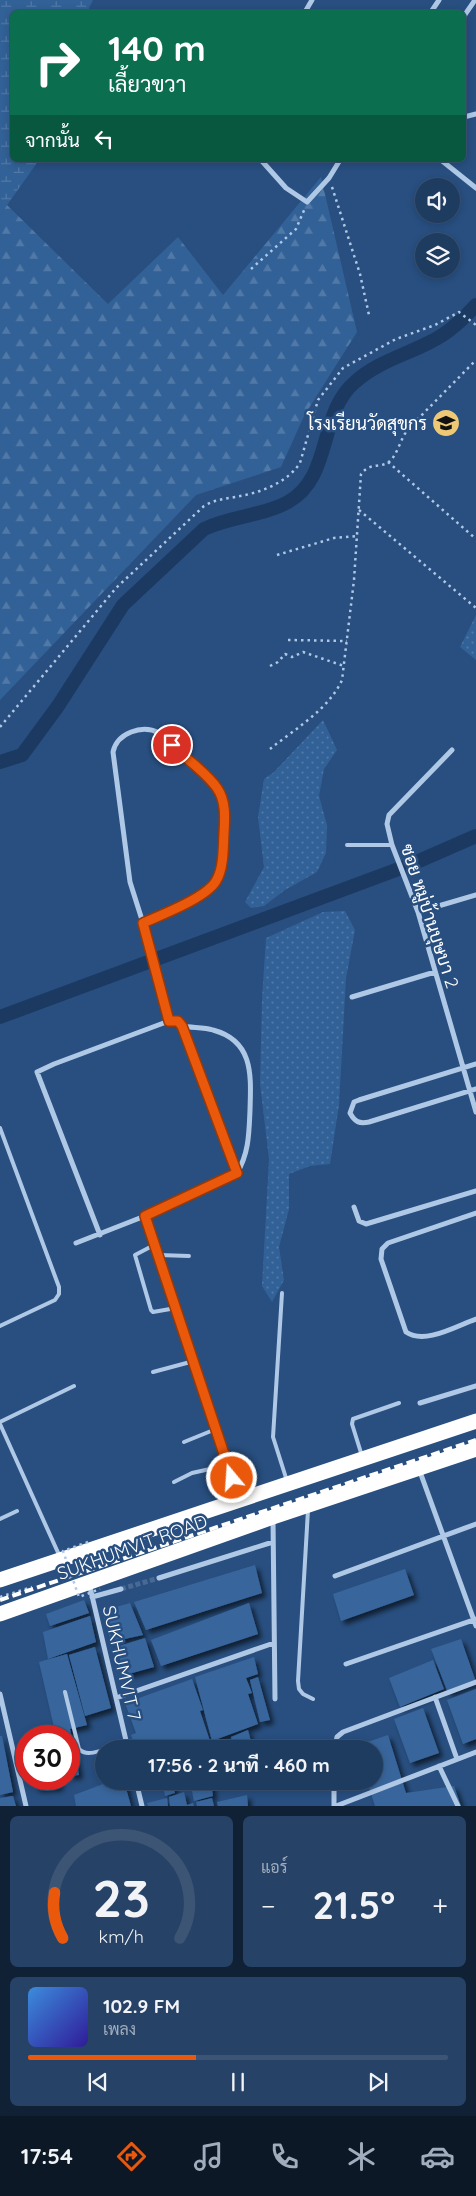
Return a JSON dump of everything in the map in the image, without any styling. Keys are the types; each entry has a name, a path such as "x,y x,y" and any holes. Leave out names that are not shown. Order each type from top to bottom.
{"highway":[{"name":"SUKHUMVIT ROAD","path":"0,1580 476,1421"},
{"name":"SUKHUMVIT ROAD","path":"0,1614 94,1590 273,1517 476,1449"},
{"path":"440,1461 476,1454"},
{"path":"362,1458 372,1484"},
{"path":"421,1468 476,1460"}],"street":[{"path":"466,13 475,0"},
{"path":"263,162 286,188 307,202 329,178 339,162"},
{"path":"443,162 476,188"},
{"path":"143,923 178,908 215,882 222,860 224,831 225,809 216,787 153,730 129,732 115,744 113,752 130,882 169,1021"},
{"name":"ซอย หมู่บ้านบุษบา 2","path":"452,750 389,815 387,824 392,845 418,912 463,1068 473,1090 476,1112"},
{"path":"418,912 476,895"},
{"path":"352,997 435,972"},
{"path":"100,1235 37,1072 54,1064 169,1021 178,1021 182,1026 237,1173"},
{"path":"76,1243 145,1216 237,1173 244,1162 249,1139 251,1074 246,1056 234,1041 214,1030 182,1026"},
{"path":"473,1090 369,1122 361,1123 354,1120 350,1113 354,1102 476,1064"},
{"path":"354,1207 359,1221 366,1224 476,1191"},
{"path":"476,1213 388,1243 382,1249 381,1260 406,1332 414,1337 425,1337 476,1319"},
{"path":"145,1216 156,1244 238,1500"},
{"path":"420,1403 476,1386"},
{"path":"346,1664 475,1622 443,1536 421,1468"},
{"path":"273,1517 275,1700"},
{"path":"336,1576 476,1524"},
{"path":"159,1578 273,1542"},
{"path":"94,1590 121,1589"},
{"name":"SUKHUMVIT 7","path":"94,1590 126,1740"},
{"path":"116,1698 274,1643"},
{"path":"337,1740 343,1732 476,1682"},
{"path":"0,1694 26,1806"},
{"path":"436,1697 457,1759"},
{"path":"334,1790 335,1806 476,1752"},
{"path":"439,1766 458,1806"},
{"path":"138,1790 142,1806"}],"lane":[{"path":"347,844 392,845"},
{"path":"0,1128 59,1287 59,1294 55,1300 0,1326"},
{"path":"156,1244 135,1255 151,1310 154,1312 176,1308"},
{"path":"159,1255 190,1256"},
{"path":"282,1294 273,1437 287,1483"},
{"path":"153,1372 194,1361"},
{"path":"62,1560 34,1502 0,1423 74,1386"},
{"path":"362,1458 352,1424 353,1419 400,1403"},
{"path":"184,1442 216,1430"},
{"path":"174,1482 199,1471 228,1465"},
{"path":"28,1506 34,1502"},
{"path":"308,1506 298,1688 313,1699"},
{"path":"0,1519 17,1511"},
{"path":"66,1692 79,1749 82,1753 95,1752"}],"path":[{"path":"329,178 360,274 369,315"},
{"path":"250,269 296,229 307,202"},
{"path":"0,727 116,588 204,506 214,501 266,488 294,472 300,463 318,400 343,368 396,340 435,325 459,312 476,325"},
{"path":"388,462 403,436 476,360"},
{"path":"270,749 335,694 342,680 357,536 361,474 373,464 388,462 476,539"},
{"path":"359,510 476,608"},
{"path":"277,555 334,538 357,536"},
{"path":"288,640 347,641"},
{"path":"270,666 278,662 285,654 292,657 303,652 344,666"},
{"path":"88,1542 63,1551 79,1597 94,1590"}],"green space":[{"path":"0,0 93,0 88,10 10,10 10,162 38,162 0,215"},
{"path":"321,177 357,332 304,416 281,467 196,495 0,700 0,215 7,205 108,304 178,237 223,295"},
{"path":"476,615 476,660 460,647"},
{"path":"323,720 337,750 324,769 319,796 327,825 326,853 317,872 285,890 264,906 251,908 245,902 264,867 258,817 264,779 274,772"},
{"path":"345,911 355,930 346,978 339,1105 330,1164 310,1166 289,1174 289,1209 279,1247 284,1280 272,1302 262,1286 269,1159 260,1084 266,938 323,912"}],"building":[{"path":"255,1565 262,1593 146,1630 134,1602"},
{"path":"405,1569 414,1595 341,1621 333,1594"},
{"path":"84,1600 89,1613 50,1626 46,1614"},
{"path":"130,1603 143,1635 111,1642 102,1611"},
{"path":"249,1603 258,1634 161,1666 151,1640"},
{"path":"90,1616 96,1642 48,1659 43,1632"},
{"path":"145,1638 154,1667 125,1675 116,1647"},
{"path":"461,1639 476,1682 448,1693 431,1649"},
{"path":"95,1647 111,1708 85,1716 69,1655"},
{"path":"67,1654 87,1725 80,1727 80,1725 53,1725 39,1662"},
{"path":"254,1657 258,1674 246,1678 252,1693 248,1694 258,1724 212,1740 195,1677"},
{"path":"433,1660 444,1689 400,1707 389,1678"},
{"path":"258,1677 270,1720 260,1722 250,1680"},
{"path":"192,1679 203,1710 200,1711 210,1740 133,1740 131,1735 136,1733 125,1703"},
{"path":"476,1689 476,1739 463,1744 447,1700"},
{"path":"423,1708 439,1753 410,1763 394,1719"},
{"path":"248,1730 251,1740 232,1740 231,1737"},
{"path":"388,1735 406,1793 454,1786 461,1806 375,1806 370,1790 383,1790 383,1740 373,1740"},
{"path":"0,1736 2,1736 13,1792 0,1795"},
{"path":"95,1787 95,1790 127,1790 131,1806 76,1806 74,1795"},
{"path":"164,1790 174,1790 175,1793 165,1796"},
{"path":"192,1790 212,1790 213,1796 194,1801"},
{"path":"184,1792 187,1805 193,1803 194,1806 170,1806 169,1797"},
{"path":"247,1795 248,1806 218,1806 217,1802"},
{"path":"13,1796 16,1806 0,1806 0,1798"},
{"path":"167,1798 168,1806 148,1806 147,1803"},
{"path":"212,1798 214,1806 197,1806 196,1802"}],"waterway":[{"path":"0,762 22,755 58,706 123,605 204,529 225,521 278,507 302,491 312,477 319,461 335,410 343,395 355,382 382,364 438,338 450,330 476,305"},
{"path":"0,1017 412,864 476,836"}],"tunnel":[{"path":"121,1589 159,1578"}],"railway":[{"path":"0,1600 476,1440"}],"place":[{"name":"โรงเรียนวัดสุขกร","path":"446,423"}],"route":[{"path":"172,745 216,787 221,796 225,809 222,860 220,872 215,882 208,889 178,908 143,923 169,1021 178,1021 182,1026 237,1173 145,1216 156,1244 232,1478"}]}
